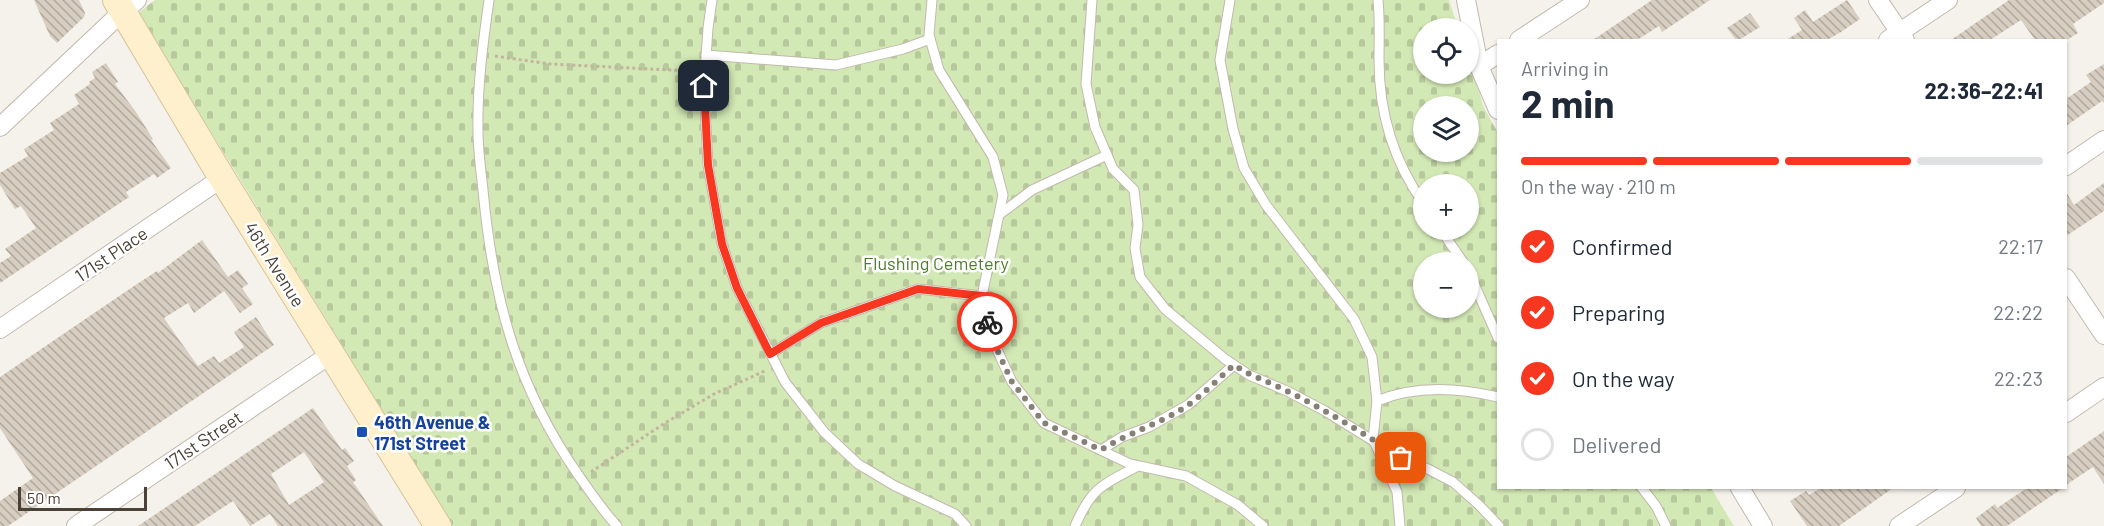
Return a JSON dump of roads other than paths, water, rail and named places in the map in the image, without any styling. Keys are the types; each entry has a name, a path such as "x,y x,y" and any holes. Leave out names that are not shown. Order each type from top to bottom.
{"street":[{"path":"1466,0 1470,18"},
{"path":"1521,39 1580,0"},
{"path":"1878,0 1897,38 1948,0"},
{"path":"0,127 125,4"},
{"name":"46th Avenue","path":"125,4 222,178 438,526"},
{"path":"1497,55 1479,66 1497,109"},
{"path":"2067,165 2104,140"},
{"name":"171st Place","path":"0,329 222,178"},
{"path":"2067,280 2104,335"},
{"name":"171st Street","path":"76,526 331,354"},
{"path":"2067,412 2104,387"},
{"path":"1741,489 1763,526"},
{"path":"1899,526 1954,489"}],"lane":[{"path":"489,0 481,54 478,132 486,221 504,319 525,381 559,448 605,513 617,526"},
{"path":"712,0 705,72 708,165 722,244 737,288 785,382 824,432 858,464 895,486 955,514 966,526"},
{"path":"932,0 930,39 939,70 993,157 1003,195 982,296 988,330 1012,382 1044,423 1130,464 1186,476 1238,505 1263,526"},
{"path":"1092,0 1086,84 1095,127 1113,169 1134,190 1138,225 1135,248 1140,277 1165,309 1234,365 1249,375 1287,391 1401,458 1453,482 1499,526"},
{"path":"1230,0 1220,60 1233,129 1244,168 1266,205 1354,319 1372,357 1377,401 1372,439 1397,492 1400,526"},
{"path":"1378,0 1381,95 1386,127 1413,189"},
{"path":"706,56 836,65 903,49 930,39"},
{"path":"1000,214 1032,190 1107,155"},
{"path":"770,354 821,323 918,289 982,296"},
{"path":"1479,295 1497,336"},
{"path":"1101,450 1122,437 1149,427 1188,405 1234,365"},
{"path":"1377,401 1396,393 1435,390 1478,392 1497,397"},
{"path":"1075,526 1084,505 1100,486 1138,466"},
{"path":"1643,489 1656,506 1666,526"}],"place":[{"name":"46th Avenue & 171st Street","path":"362,432"}],"park label":[{"name":"Flushing Cemetery","path":"936,263"}]}
